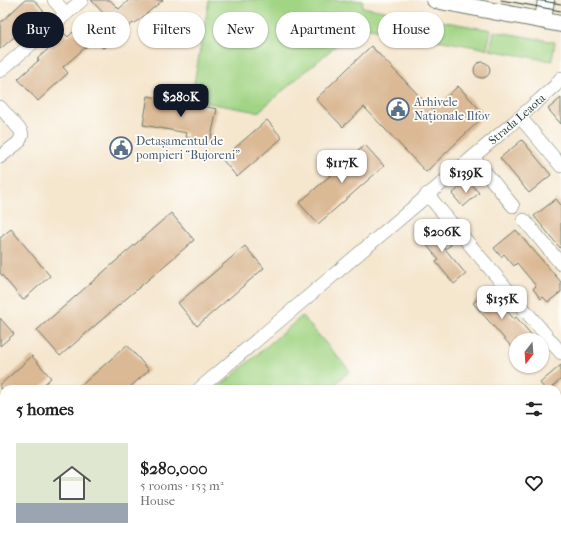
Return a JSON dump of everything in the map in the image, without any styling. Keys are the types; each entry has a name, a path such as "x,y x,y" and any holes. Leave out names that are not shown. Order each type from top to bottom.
{"main road":[{"path":"435,0 561,24"},
{"path":"543,20 546,0"}],"street":[{"path":"54,0 66,14"},
{"path":"0,71 82,0"},
{"name":"Strada Leaota","path":"204,385 427,194 520,117 555,86 561,78"},
{"path":"0,107 21,131 22,138 0,157"},
{"path":"520,117 561,166"},
{"path":"473,157 513,206"},
{"path":"427,194 561,353"},
{"path":"524,220 561,264"}],"green space":[{"path":"209,0 355,0 363,1 362,7 390,12 378,12 378,29 370,28 370,12 276,12 276,48 333,48 258,112 191,100 200,48 205,48 205,22"},
{"path":"444,22 491,30 487,49 444,41"},
{"path":"494,31 555,42 552,61 490,50"},
{"path":"302,316 350,371 334,385 222,385"}],"building":[{"path":"25,0 34,0 44,12 12,12 12,39 0,49 0,23"},
{"path":"91,0 110,0 119,9 129,0 163,0 148,12 138,12 138,21 130,26 130,12 102,12"},
{"path":"72,33 72,48 85,48 63,67 68,73 38,101 18,79 39,60 37,59 49,48 64,48 64,35 65,34 68,37"},
{"name":"Arhivele Naționale Ilfov","path":"371,46 433,110 458,86 485,115 426,172 364,107 343,127 316,99"},
{"path":"479,62 485,62 490,67 488,76 485,78 479,78 474,73 474,67"},
{"path":"148,96 217,109 210,142 186,137 187,133 143,125"},
{"path":"561,98 561,124 548,109"},
{"path":"267,120 282,138 237,177 222,159"},
{"path":"522,140 551,175 529,193 500,158"},
{"path":"365,145 384,166 318,224 299,203"},
{"path":"468,180 479,193 463,207 452,194"},
{"path":"556,199 561,205 561,249 534,216"},
{"path":"171,213 194,240 60,356 37,330"},
{"path":"433,224 451,245 445,249 466,274 454,284 436,262 439,260 419,236"},
{"path":"11,229 50,276 23,300 0,273 0,238"},
{"path":"516,230 561,282 561,292 548,302 543,297 541,299 533,289 536,286 517,263 514,266 504,254 501,257 494,248"},
{"path":"245,246 264,268 197,326 178,303"},
{"path":"488,290 514,319 516,317 530,333 509,333 509,344 473,303"},
{"path":"0,318 14,334 0,346"},
{"path":"127,345 149,370 132,385 82,385"},
{"path":"32,356 51,378 43,385 0,385"},
{"path":"561,365 561,379 554,385 542,385 540,383"}],"tram line":[{"path":"501,0 561,11"},
{"path":"536,0 561,4"}],"place":[{"name":"Arhivele Naționale Ilfov","path":"398,109"},
{"name":"Detașamentul de pompieri “Bujoreni”","path":"121,148"}]}
